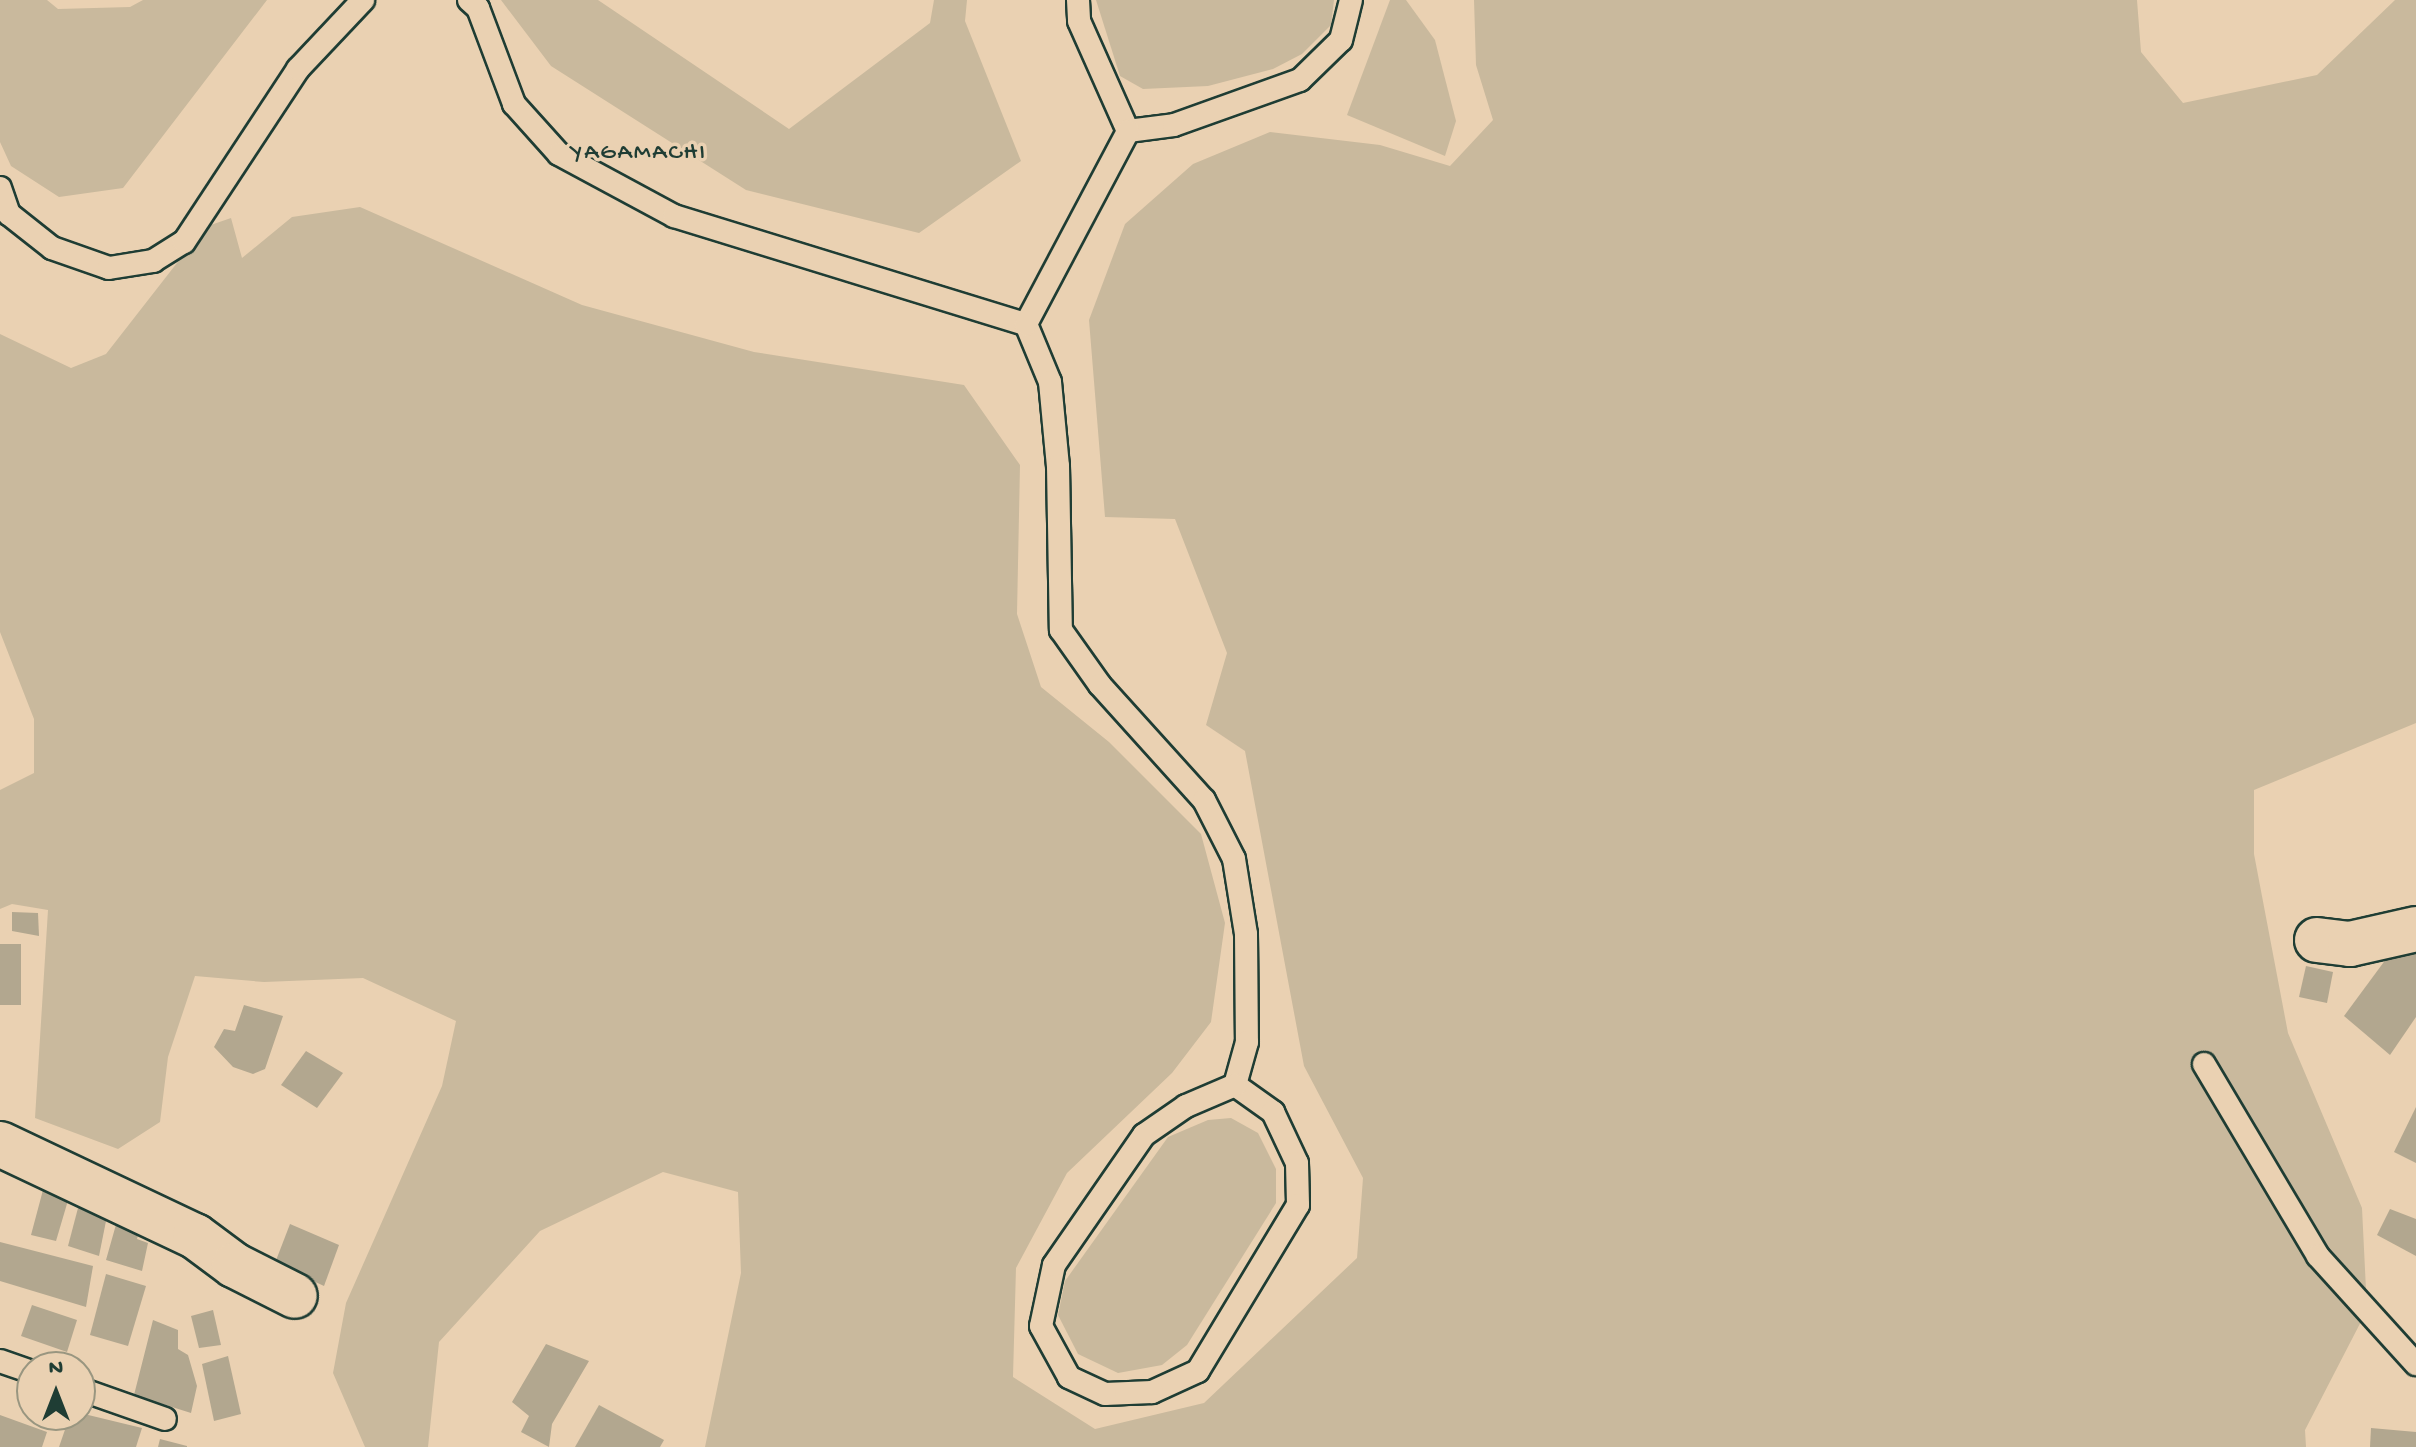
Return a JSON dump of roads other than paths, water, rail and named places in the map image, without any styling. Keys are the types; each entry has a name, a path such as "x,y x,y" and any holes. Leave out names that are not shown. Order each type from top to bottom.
{"street":[{"path":"2317,940 2350,944 2416,929"},
{"path":"0,1144 195,1236 234,1265 295,1296"}],"lane":[{"path":"0,188 9,214 52,248 109,268 153,261 184,242 298,69 363,0"},
{"path":"469,0 478,8 514,104 559,154 674,216 1026,324"},
{"path":"1078,0 1079,21 1128,131"},
{"path":"1128,131 1201,117 1300,80 1341,40 1351,0"},
{"path":"1026,324 1128,131"},
{"path":"1026,324 1050,382 1061,630 1100,685 1204,800 1234,859 1246,949 1247,1042 1235,1085"},
{"path":"2204,1064 2318,1256 2416,1364"},
{"path":"1235,1085 1273,1112 1297,1163 1298,1205 1198,1371 1152,1392 1105,1394 1069,1377 1041,1326 1054,1265 1144,1135 1186,1106 1235,1085"},
{"path":"96,1395 165,1419"}],"district":[{"name":"YAGAMACHI","path":"639,154"}]}
